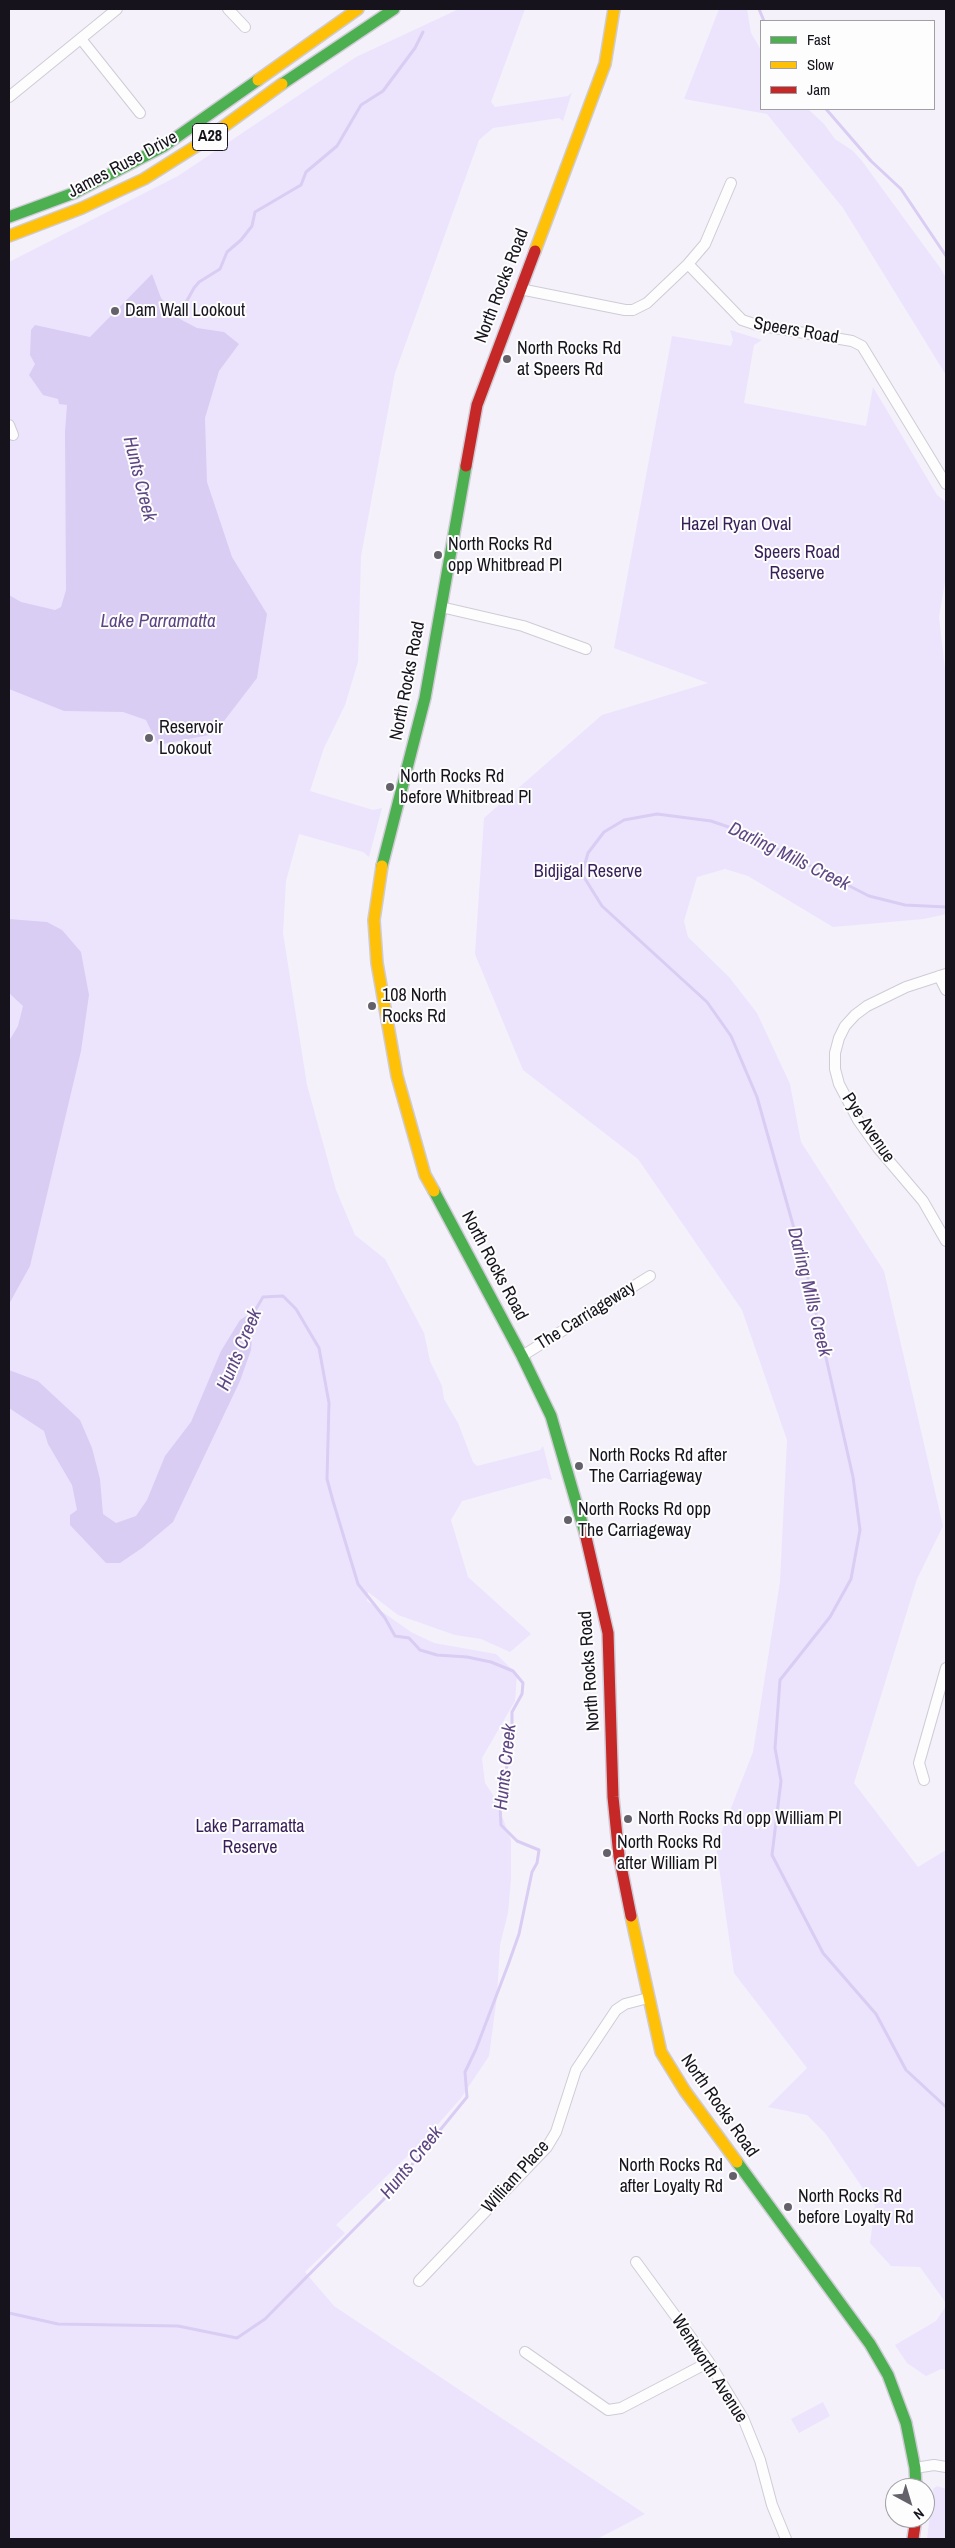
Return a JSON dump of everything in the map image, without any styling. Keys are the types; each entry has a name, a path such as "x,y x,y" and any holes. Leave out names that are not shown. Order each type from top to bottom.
{"main road":[{"name":"James Ruse Drive","path":"9,217 74,193 164,146 358,9"},
{"name":"James Ruse Drive","path":"9,236 82,208 144,179 201,143 323,55 394,9"},
{"name":"North Rocks Road","path":"614,9 605,64 477,405 425,698 378,882 374,920 377,963 398,1076 425,1175 522,1356 551,1416 604,1607 610,1653 615,1827 659,2045 675,2077 870,2344 888,2375 906,2423 916,2478"}],"street":[{"path":"9,97 117,9"},
{"path":"228,9 245,27"},
{"path":"81,39 140,113"},
{"path":"520,289 630,310 647,303 688,264 705,244 731,183"},
{"name":"Speers Road","path":"688,264 742,320 852,341 862,346 946,484"},
{"path":"441,607 523,626 586,649"},
{"path":"943,975 946,990"},
{"name":"Pye Avenue","path":"943,975 906,987 867,1006 855,1015 845,1026 839,1038 835,1053 835,1069 839,1084 858,1120 926,1206 946,1241"},
{"name":"The Carriageway","path":"522,1356 650,1276"},
{"path":"924,1780 919,1763 946,1668"},
{"name":"William Place","path":"419,2281 547,2146 556,2132 576,2070 616,2010 625,2004 648,1998"},
{"name":"Wentworth Avenue","path":"636,2262 709,2362 743,2418 760,2460 772,2505 786,2539"},
{"path":"525,2352 608,2410 621,2408 709,2362"},
{"path":"915,2468 934,2465 946,2467"}],"green space":[{"name":"Lake Parramatta Reserve","path":"459,9 525,9 491,102 495,107 568,96 572,92 563,121 559,118 493,128 479,140 395,373 361,556 358,662 345,705 324,748 310,791 373,810 382,808 369,857 363,852 299,834 286,881 283,933 307,1085 336,1190 355,1235 385,1259 424,1333 430,1361 442,1386 444,1399 458,1423 473,1462 477,1466 540,1450 543,1446 552,1480 545,1478 462,1501 451,1520 468,1577 531,1634 510,1652 481,1639 455,1635 398,1615 368,1592 367,1601 411,1632 434,1643 496,1654 517,1674 515,1701 482,1758 485,1783 495,1798 511,1840 511,1879 508,1913 500,1945 497,1996 489,2056 461,2098 425,2139 336,2225 345,2233 305,2272 334,2306 645,2514 597,2539 9,2539 9,262 178,176 356,57"},
{"path":"719,9 747,9 751,33 760,48 760,110 809,110 824,124 835,139 853,151 862,161 946,278 946,375 843,208 767,114 684,99"},
{"name":"Bidjigal Reserve","path":"730,330 762,340 754,345 744,403 866,426 873,387 937,495 946,502 946,576 939,617 946,678 946,914 924,919 833,927 748,876 725,869 697,877 684,921 688,937 729,977 757,1013 790,1084 801,1142 884,1271 943,1526 917,1579 854,1783 918,1867 946,1850 946,2303 920,2267 891,2266 870,2243 875,2206 825,2133 807,2115 768,2107 807,2068 734,1973 716,1846 753,1752 780,1582 787,1440 742,1310 638,1159 523,1070 475,954 484,818 602,715 708,683 614,648 672,336 731,346 733,340"},
{"path":"946,2306 946,2370 941,2369 926,2376 907,2363 895,2345 936,2321"},
{"path":"823,2402 830,2416 799,2433 791,2419"},
{"path":"937,2486 946,2489 946,2539 927,2539 928,2528 935,2528 935,2488"}],"water":[{"name":"Lake Parramatta","path":"152,274 161,298 178,318 197,328 224,332 239,344 219,371 205,418 207,482 232,557 267,614 257,678 214,734 158,745 146,720 123,712 64,711 9,689 9,595 21,602 55,610 61,607 66,590 65,432 67,405 59,404 58,399 43,395 29,375 35,364 30,355 31,330 35,325 90,337"},
{"path":"9,919 47,922 62,930 81,952 89,995 81,1051 30,1266 9,1304 9,1041 18,1026 23,1006 9,993"},
{"path":"254,1311 251,1350 240,1381 173,1522 142,1548 120,1563 106,1563 70,1525 70,1515 77,1510 72,1485 48,1444 44,1431 9,1408 9,1370 38,1381 80,1420 92,1448 100,1479 103,1514 116,1523 136,1516 147,1500 165,1456 191,1422 221,1351 240,1320"}],"waterway":[{"name":"Darling Mills Creek","path":"759,9 764,20"},
{"name":"Hunts Creek","path":"175,322 194,288 199,282 220,269 227,252 241,240 252,226 255,212 301,185 306,172 337,146 361,105 383,91 415,48 423,32"},
{"name":"Darling Mills Creek","path":"827,110 871,161 901,189 946,256"},
{"name":"Darling Mills Creek","path":"946,907 905,905 869,896 746,833 711,821 657,814 624,820 604,832 588,853 582,874 602,906 707,1002 731,1036 757,1097 808,1278 853,1477 860,1530 851,1579 830,1617 780,1680 775,1748 781,1781 772,1855 823,1953 876,2014 906,2070 946,2107"},
{"name":"Hunts Creek","path":"9,2313 58,2324 178,2326 237,2338 265,2319 383,2200 467,2097 465,2072 476,2049 519,1934 532,1872 537,1863 539,1850 517,1841 501,1825 500,1805 512,1737 512,1712 522,1694 523,1683 513,1671 491,1662 467,1657 437,1655 420,1650 409,1638 395,1636 385,1618 358,1584 327,1479 329,1403 319,1348 296,1309 283,1296 263,1297 253,1314"}],"traffic: fast":[{"path":"282,84 394,9"},
{"path":"9,217 74,193 164,146 258,80"},
{"path":"382,866 425,698 466,466"},
{"path":"434,1191 522,1356 551,1416 585,1533"},
{"path":"737,2162 870,2344 888,2375 906,2423 916,2478"}],"traffic: slow":[{"path":"258,80 358,9"},
{"path":"535,251 605,64 614,9"},
{"path":"9,236 82,208 144,179 201,143 282,84"},
{"path":"382,866 374,920 377,963 397,1076 425,1175 434,1191"},
{"path":"631,1916 661,2052 685,2091 737,2162"}],"traffic: jam":[{"path":"466,466 477,405 535,251"},
{"path":"585,1533 608,1633 613,1797 619,1856 631,1916"},
{"path":"913,2539 915,2528"}],"place":[{"name":"Dam Wall Lookout","path":"115,311"},
{"name":"North Rocks Rd at Speers Rd","path":"507,359"},
{"name":"North Rocks Rd opp Whitbread Pl","path":"438,555"},
{"name":"Reservoir Lookout","path":"149,738"},
{"name":"North Rocks Rd before Whitbread Pl","path":"390,787"},
{"name":"108 North Rocks Rd","path":"372,1006"},
{"name":"North Rocks Rd after The Carriageway","path":"579,1466"},
{"name":"North Rocks Rd opp The Carriageway","path":"568,1520"},
{"name":"North Rocks Rd opp William Pl","path":"628,1819"},
{"name":"North Rocks Rd after William Pl","path":"607,1853"},
{"name":"North Rocks Rd after Loyalty Rd","path":"733,2176"},
{"name":"North Rocks Rd before Loyalty Rd","path":"788,2207"}],"park label":[{"name":"Hazel Ryan Oval","path":"736,525"},
{"name":"Speers Road Reserve","path":"797,563"}]}
